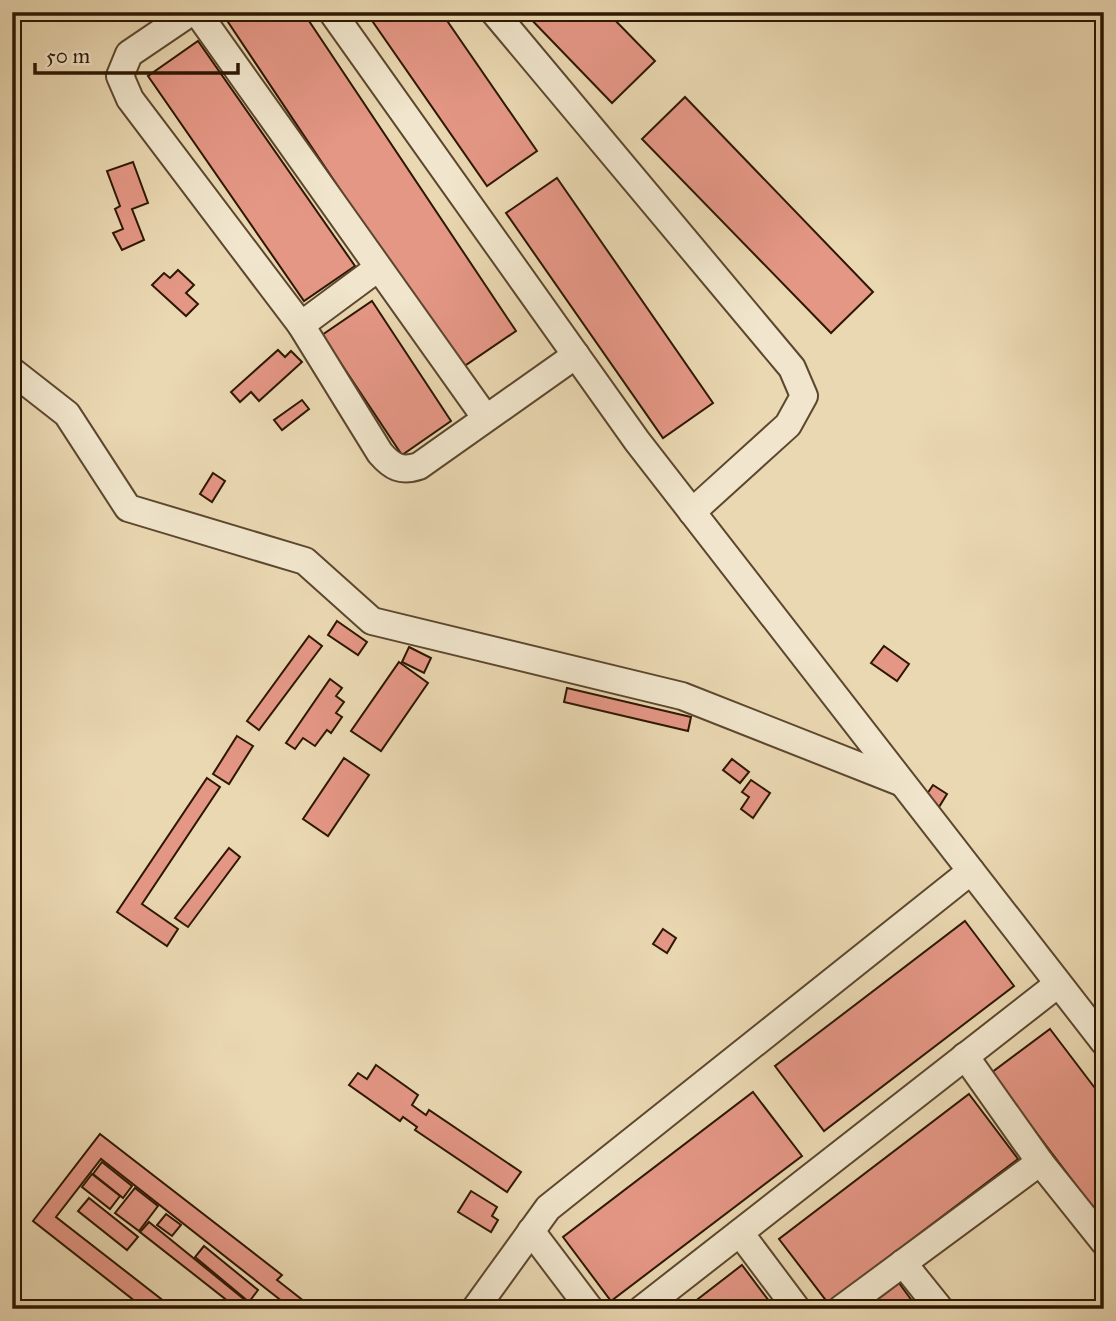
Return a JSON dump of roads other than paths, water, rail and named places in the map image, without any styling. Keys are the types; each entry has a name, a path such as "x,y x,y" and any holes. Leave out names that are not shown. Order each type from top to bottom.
{"street":[{"path":"191,12 129,54 120,76 130,99 301,325 380,453 389,463 400,469 419,466 576,355"},
{"path":"197,12 485,417"},
{"path":"332,12 576,355 692,512 1104,1042"},
{"path":"494,12 792,368 803,396 788,425 692,512"},
{"path":"301,325 378,268"},
{"path":"12,371 66,414 128,508 305,561 372,621 682,696 902,783"},
{"path":"475,1309 548,1208 971,871"},
{"path":"649,1307 1058,984"},
{"path":"965,1056 1040,1162 1104,1242"},
{"path":"841,1309 1040,1162"},
{"path":"531,1231 590,1309"},
{"path":"740,1233 797,1309"},
{"path":"903,1263 940,1309"}]}
